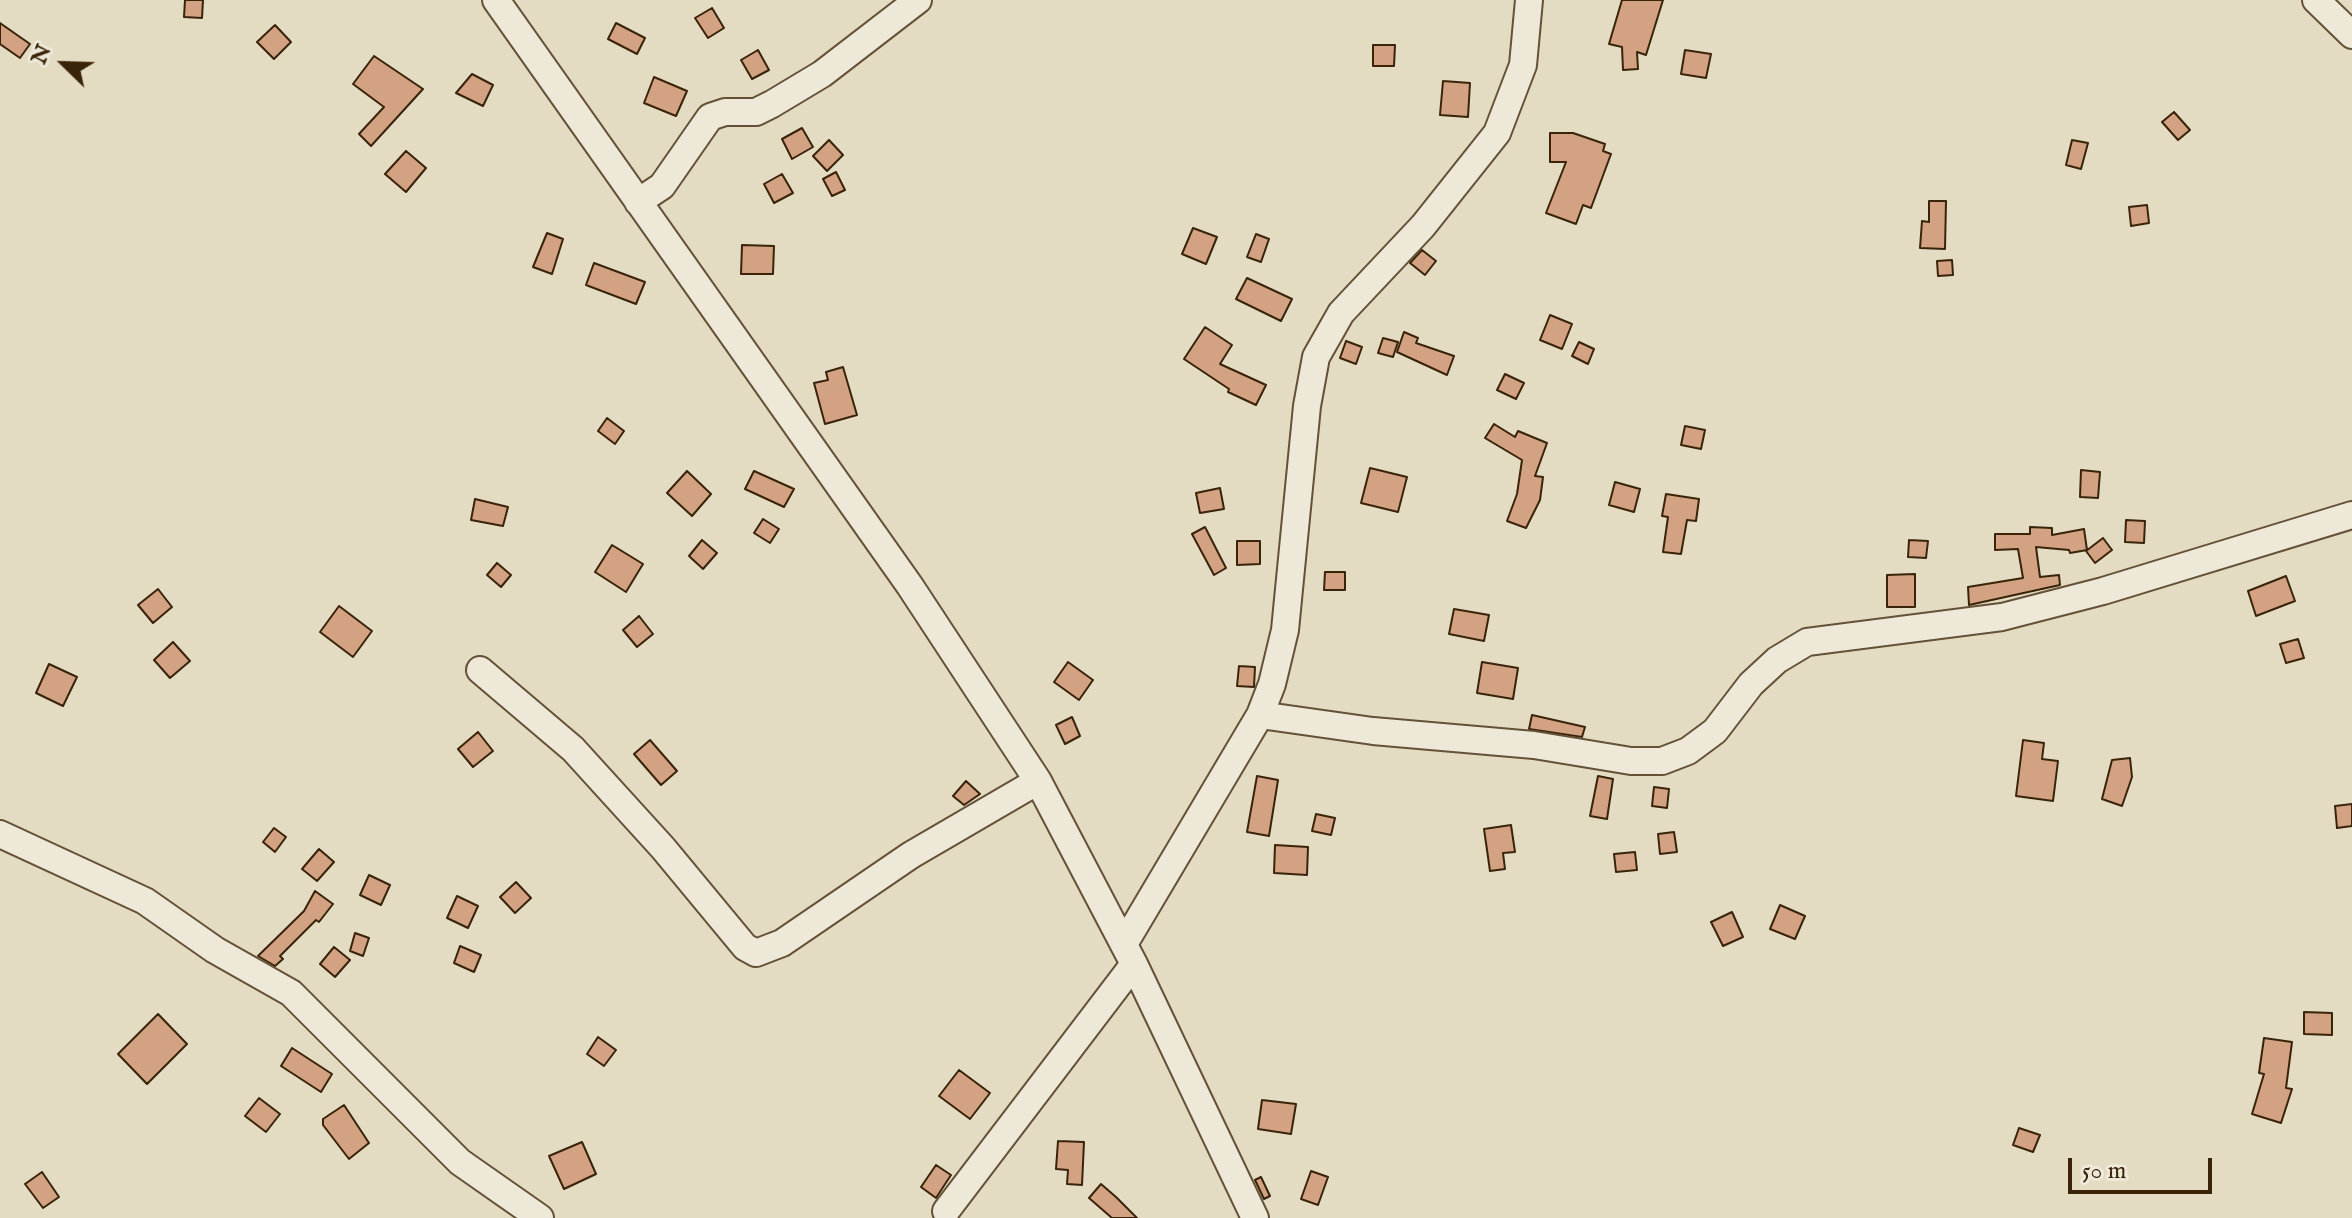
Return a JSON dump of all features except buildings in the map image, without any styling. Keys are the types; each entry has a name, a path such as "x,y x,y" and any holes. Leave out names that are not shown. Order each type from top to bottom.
{"street":[{"path":"496,0 901,573 1038,781 1129,954 1255,1218"},
{"path":"638,202 662,186 710,117 725,112 756,112 772,104 822,74 918,0"},
{"path":"946,1211 1129,954 1260,715 1272,684 1285,630 1305,422 1316,357 1341,313 1423,226 1497,133 1523,65 1529,0"},
{"path":"2316,0 2352,35"},
{"path":"1260,715 1373,731 1534,745 1631,761 1662,761 1688,751 1715,731 1751,684 1777,660 1807,642 2002,617 2103,591 2352,515"},
{"path":"480,670 573,749 663,848 745,947 756,953 782,943 911,855 1038,781"},
{"path":"0,834 145,901 215,950 291,993 460,1162 540,1218"}]}
